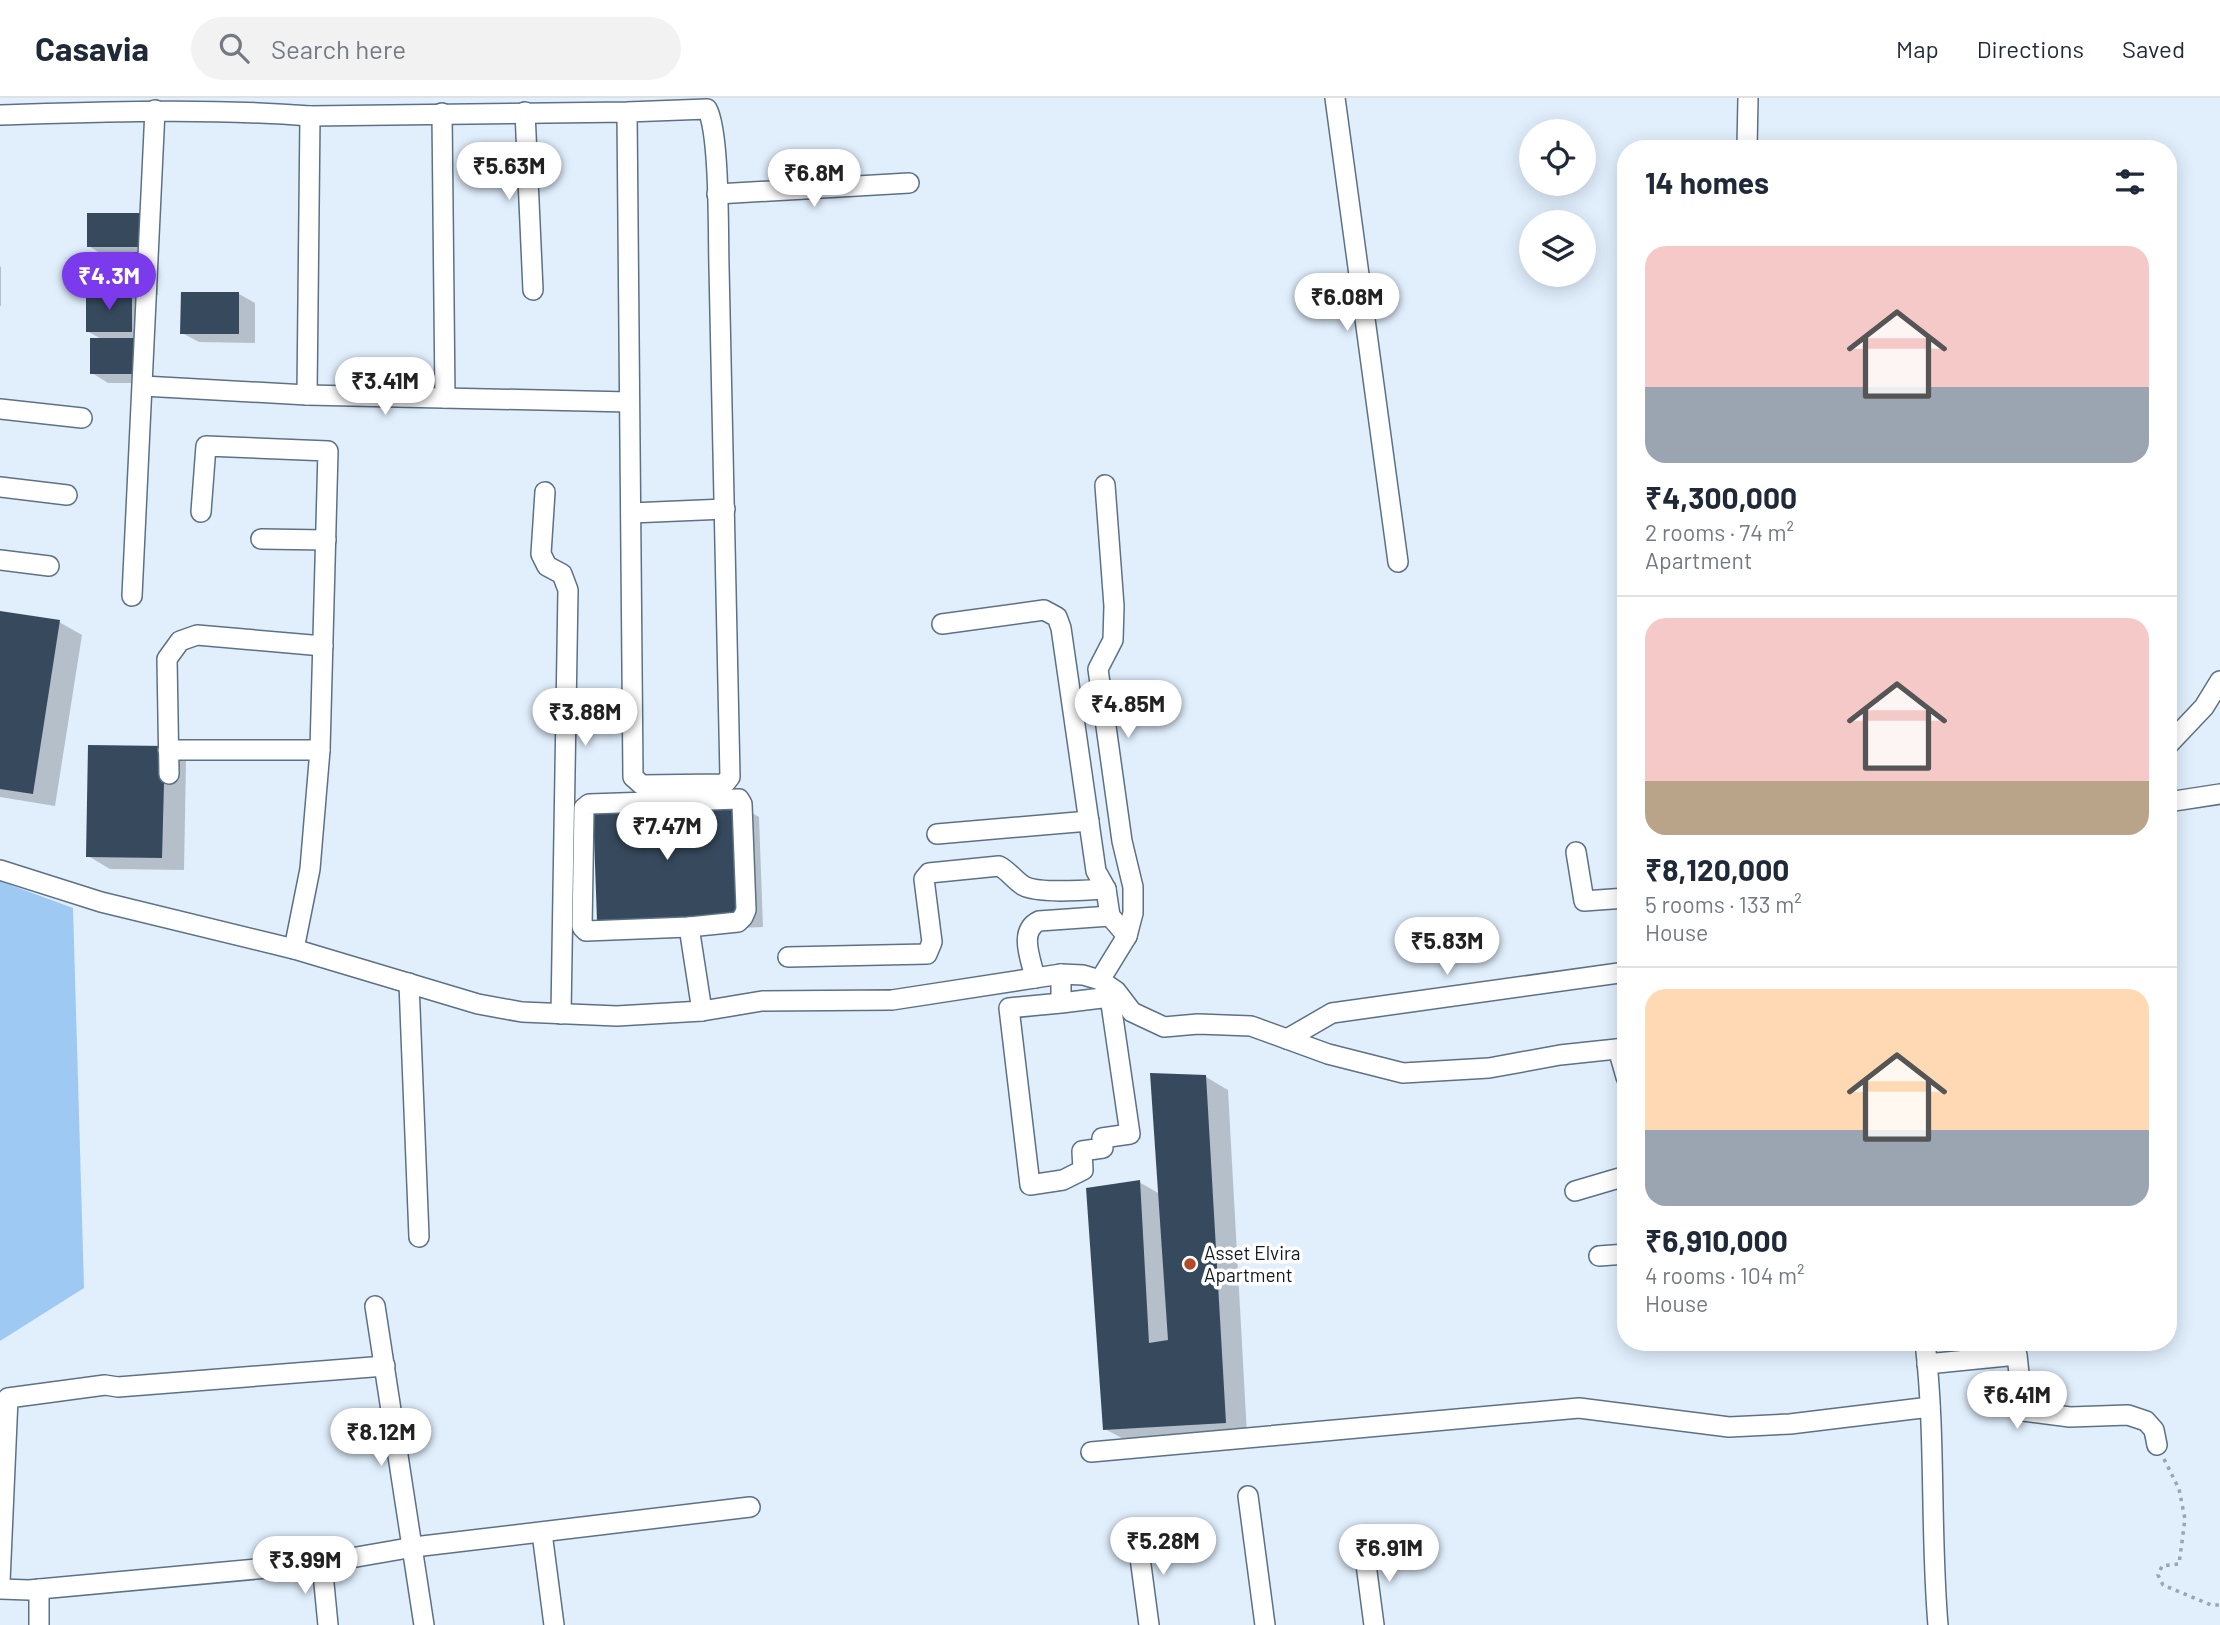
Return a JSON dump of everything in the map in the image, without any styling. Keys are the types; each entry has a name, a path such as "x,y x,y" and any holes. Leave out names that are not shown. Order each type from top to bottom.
{"street":[{"path":"1335,98 1398,562"},
{"path":"1747,140 1748,98"},
{"path":"0,115 261,105 310,116 627,112 707,103 711,115 717,194 725,509 730,777 721,784 642,785 633,777 627,112"},
{"path":"132,596 155,110"},
{"path":"525,112 533,290"},
{"path":"442,113 445,398"},
{"path":"307,395 310,116"},
{"path":"717,194 909,183"},
{"path":"142,386 307,395 629,402"},
{"path":"0,409 82,418"},
{"path":"201,512 206,446 328,451 320,750 310,869 294,949"},
{"path":"1100,980 1127,936 1133,913 1133,887 1122,841 1098,669 1113,640 1114,606 1105,485"},
{"path":"0,487 67,495"},
{"path":"545,492 541,554 547,566 562,574 568,590 561,1014"},
{"path":"631,513 725,509"},
{"path":"261,538 326,540"},
{"path":"0,560 49,566"},
{"path":"942,625 1044,610 1057,617 1061,628 1097,871 1106,889 1111,916 1127,936"},
{"path":"169,774 167,659 180,641 197,635 323,646"},
{"path":"2177,736 2204,707 2220,681"},
{"path":"168,750 320,750"},
{"path":"2177,801 2220,794"},
{"path":"739,799 742,804 746,911 738,922 689,927 586,931 582,927 584,807 589,804 739,799"},
{"path":"937,834 1089,821"},
{"path":"1576,852 1584,901 1617,899"},
{"path":"788,957 927,954 932,942 925,879 929,873 999,866 1009,871 1022,885 1033,890 1106,889"},
{"path":"0,870 101,902 294,949 478,1004 522,1012 617,1017 702,1011 762,1001 892,1000 1061,974 1083,975 1100,980 1115,991 1132,1012 1164,1027 1198,1024 1251,1026 1328,1054 1403,1073 1489,1068 1560,1055 1617,1049"},
{"path":"1035,978 1027,939 1032,924 1039,921 1111,916"},
{"path":"689,927 702,1011"},
{"path":"1287,1039 1332,1013 1617,973"},
{"path":"1061,974 1061,1003"},
{"path":"409,984 419,1237"},
{"path":"1110,997 1130,1134 1102,1138 1103,1148 1082,1151 1083,1170 1063,1180 1030,1185 1009,1008 1061,1003 1110,997"},
{"path":"1575,1191 1617,1179"},
{"path":"1599,1256 1617,1255"},
{"path":"375,1306 425,1625"},
{"path":"1926,1351 1938,1625"},
{"path":"1927,1364 2017,1355 2023,1412 2070,1417 2128,1415 2146,1420 2154,1430 2157,1445"},
{"path":"0,1581 8,1398 105,1385 118,1387 385,1366"},
{"path":"1091,1452 1579,1408 1729,1427 1790,1424 1930,1407"},
{"path":"1248,1496 1265,1625"},
{"path":"0,1589 39,1589 322,1563 414,1547 750,1507"},
{"path":"542,1533 554,1625"},
{"path":"1137,1535 1149,1625"},
{"path":"1364,1549 1374,1625"},
{"path":"322,1563 328,1625"},
{"path":"39,1589 39,1625"}],"path":[{"path":"2157,1445 2179,1489 2185,1519 2179,1564 2162,1566 2158,1575 2162,1585 2211,1605 2220,1605"}],"shaded area":[{"path":"0,881 73,908 84,1288 0,1341"}],"building":[{"path":"87,213 143,213 143,247 87,247"},
{"path":"86,252 142,252 142,287 86,287"},
{"path":"181,292 239,292 239,334 180,334"},
{"path":"86,293 132,293 132,332 86,332"},
{"path":"90,338 137,338 136,374 90,374"},
{"path":"0,611 60,620 33,794 0,789"},
{"path":"88,745 165,746 162,858 86,857"},
{"path":"737,802 741,915 597,921 593,808"},
{"name":"Asset Elvira Apartment","path":"1150,1073 1206,1075 1226,1423 1103,1430 1086,1188 1140,1180 1149,1343 1168,1340"}],"place":[{"name":"Asset Elvira Apartment","path":"1190,1264"}]}
